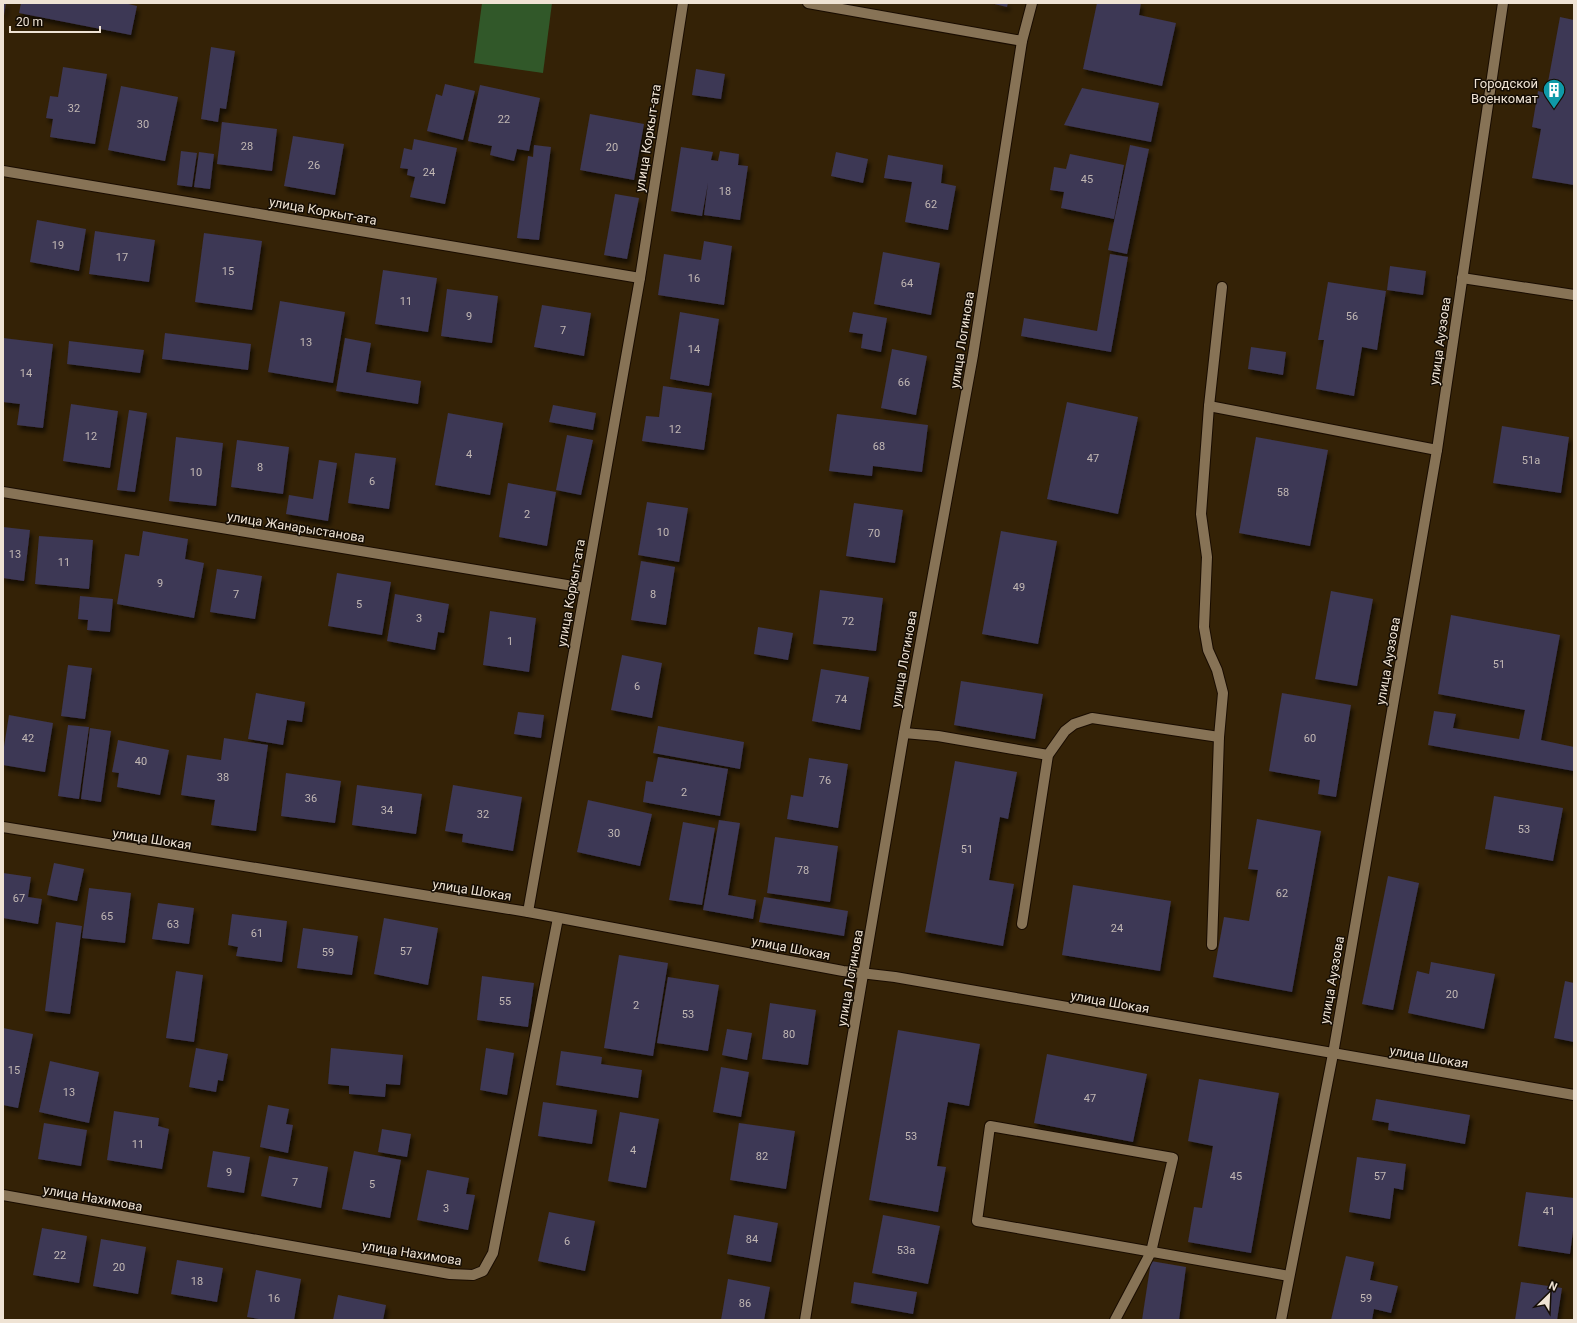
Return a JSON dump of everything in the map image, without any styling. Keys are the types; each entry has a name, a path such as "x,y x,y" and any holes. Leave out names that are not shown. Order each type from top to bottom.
{"street":[{"name":"улица Коркыт-ата","path":"528,912 640,278 683,3"},
{"path":"808,3 1022,41"},
{"name":"улица Логинова","path":"805,1320 904,732 973,355 1022,41 1032,3"},
{"name":"улица Ауэзова","path":"1281,1320 1333,1054 1437,450 1503,3"},
{"name":"улица Коркыт-ата","path":"3,171 640,278"},
{"path":"1462,278 1574,295"},
{"path":"1212,945 1223,693 1208,650 1204,627 1207,557 1200,514 1209,406 1222,287"},
{"path":"1209,406 1437,450"},
{"name":"улица Жанарыстанова","path":"3,492 585,588"},
{"path":"1022,924 1048,755 1065,731 1074,724 1092,718 1220,737"},
{"path":"904,732 938,736 1048,755"},
{"name":"улица Шокая","path":"3,827 528,912 864,974 895,977 1574,1095"},
{"name":"улица Нахимова","path":"3,1195 450,1274 473,1275 483,1271 493,1253 558,918"},
{"path":"1115,1320 1151,1252 1173,1158 990,1126 977,1221 1151,1252 1289,1276"}],"green space":[{"path":"482,3 552,3 543,73 474,63"}],"building":[{"path":"3,3 6,3 4,15 3,15"},
{"path":"21,3 124,3 137,6 131,35 19,13"},
{"path":"990,3 1008,3 1007,7"},
{"path":"1097,3 1141,3 1139,15 1176,23 1162,86 1083,69"},
{"name":"Городской Военкомат","path":"1560,17 1574,20 1574,185 1532,178 1541,129 1532,127 1538,91 1546,93"},
{"path":"211,47 235,51 226,109 220,108 218,122 201,119"},
{"path":"63,67 107,74 95,144 50,137 53,119 46,118 50,96 58,97"},
{"path":"696,69 725,74 721,99 692,95"},
{"path":"445,84 475,91 463,140 427,131 436,94 442,96"},
{"path":"480,85 540,98 529,151 517,149 514,161 490,155 492,146 468,141"},
{"path":"121,86 178,97 165,161 108,150"},
{"path":"1082,88 1159,103 1151,142 1064,125"},
{"path":"590,114 644,124 634,180 580,170"},
{"path":"222,122 277,129 272,171 217,164"},
{"path":"293,136 344,144 335,195 284,186"},
{"path":"414,139 457,148 445,204 410,197 415,177 407,175 408,169 400,168 404,148 412,150"},
{"path":"534,145 551,147 539,240 517,238 528,156 533,157"},
{"path":"1130,145 1149,149 1127,254 1108,250"},
{"path":"681,147 713,152 711,160 718,161 720,151 739,154 738,165 748,166 740,220 704,215 708,183 702,216 671,211"},
{"path":"181,151 197,153 192,187 177,185"},
{"path":"199,152 214,154 210,189 194,187"},
{"path":"836,152 868,159 863,183 831,176"},
{"path":"1070,154 1124,165 1114,219 1061,208 1064,192 1050,190 1054,167 1066,169"},
{"path":"888,155 943,165 941,183 956,186 948,230 905,222 912,182 884,178"},
{"path":"615,194 639,198 627,259 604,255"},
{"path":"37,220 86,229 79,271 30,262"},
{"path":"95,231 155,240 149,282 89,274"},
{"path":"204,233 262,241 252,310 195,302"},
{"path":"704,241 732,246 724,305 658,295 664,254 701,260"},
{"path":"883,252 940,263 931,315 874,304"},
{"path":"1110,254 1128,257 1111,352 1021,336 1024,318 1097,331"},
{"path":"1390,266 1426,271 1423,295 1387,290"},
{"path":"383,270 437,278 428,332 375,324"},
{"path":"1328,282 1386,291 1377,350 1362,347 1354,396 1316,389 1324,340 1318,340"},
{"path":"447,289 498,296 492,343 441,336"},
{"path":"280,301 345,312 333,383 268,372"},
{"path":"542,305 591,313 584,356 534,347"},
{"path":"680,312 719,319 709,386 670,379"},
{"path":"853,312 887,318 881,352 861,348 863,334 849,332"},
{"path":"165,333 251,344 248,370 162,359"},
{"path":"3,338 53,344 43,428 17,425 20,404 3,402"},
{"path":"345,338 371,343 366,372 421,381 418,404 336,391"},
{"path":"69,341 144,350 140,373 67,364"},
{"path":"1251,347 1286,352 1283,375 1248,369"},
{"path":"892,349 927,356 916,415 881,408"},
{"path":"663,386 712,393 704,450 642,441 646,416 659,417"},
{"path":"1067,402 1138,417 1118,514 1047,499"},
{"path":"71,404 118,411 110,468 63,461"},
{"path":"553,405 596,413 593,430 549,422"},
{"path":"129,410 147,413 135,492 117,490"},
{"path":"448,413 503,423 490,495 435,485"},
{"path":"837,414 928,425 922,472 873,466 872,476 829,471"},
{"path":"1502,426 1569,437 1561,493 1493,483"},
{"path":"567,435 593,440 581,495 556,490"},
{"path":"176,437 223,443 216,506 169,501"},
{"path":"1256,437 1328,450 1310,546 1239,533"},
{"path":"237,440 289,447 283,494 231,487"},
{"path":"355,453 396,458 389,509 348,503"},
{"path":"319,460 337,463 328,521 286,514 289,495 313,499"},
{"path":"508,483 556,492 547,546 499,537"},
{"path":"647,502 688,508 679,562 638,555"},
{"path":"854,503 903,510 895,563 846,556"},
{"path":"3,527 30,530 24,581 3,578"},
{"path":"143,531 188,539 185,559 204,563 194,618 117,604 125,554 139,556"},
{"path":"1001,531 1057,541 1038,644 982,634"},
{"path":"39,536 93,540 89,589 35,584"},
{"path":"641,561 675,567 666,625 631,620"},
{"path":"217,569 262,576 255,619 210,612"},
{"path":"337,573 391,582 382,635 328,626"},
{"path":"820,590 883,598 876,651 813,644"},
{"path":"1331,591 1373,599 1357,686 1315,679"},
{"path":"395,594 449,604 444,633 438,632 435,650 387,641"},
{"path":"80,596 113,599 110,632 87,630 88,620 78,619"},
{"path":"490,611 536,618 529,672 483,665"},
{"path":"1451,615 1560,635 1541,740 1574,747 1574,771 1428,745 1434,711 1456,714 1453,728 1519,739 1525,710 1438,694"},
{"path":"758,627 793,633 788,660 754,654"},
{"path":"622,655 662,663 652,718 611,710"},
{"path":"68,665 92,668 85,719 61,716"},
{"path":"821,669 869,677 860,730 812,721"},
{"path":"961,681 1043,694 1035,739 954,725"},
{"path":"256,693 305,702 302,722 287,720 283,745 248,739"},
{"path":"1282,693 1351,705 1336,797 1318,794 1320,780 1269,771"},
{"path":"518,712 544,715 541,738 514,734"},
{"path":"9,715 53,723 45,772 3,765 3,753"},
{"path":"68,725 89,727 79,799 58,796"},
{"path":"658,726 744,742 740,769 653,753"},
{"path":"90,728 111,731 101,802 81,799"},
{"path":"224,738 268,745 256,831 211,825 215,800 181,795 187,755 221,760"},
{"path":"118,740 169,750 160,795 117,787 119,773 112,772"},
{"path":"658,757 728,769 720,816 643,802 646,781 653,782"},
{"path":"809,758 848,764 838,828 787,819 791,795 803,797"},
{"path":"955,761 1017,772 1008,819 1000,817 989,880 1014,884 1003,946 925,932"},
{"path":"286,773 341,781 335,823 281,816"},
{"path":"357,785 422,794 416,834 352,825"},
{"path":"453,785 522,797 513,851 462,842 463,834 445,831"},
{"path":"1494,796 1563,808 1553,861 1485,849"},
{"path":"588,800 652,814 640,866 577,852"},
{"path":"1257,819 1321,831 1292,992 1213,977 1224,917 1249,921 1258,870 1248,869"},
{"path":"719,820 740,823 728,895 756,900 753,919 703,910"},
{"path":"683,822 715,828 702,905 669,900"},
{"path":"775,837 838,846 830,902 767,893"},
{"path":"54,863 84,869 77,901 47,895"},
{"path":"3,873 31,877 28,897 42,899 38,924 3,918"},
{"path":"1388,876 1419,883 1393,1010 1362,1004"},
{"path":"1073,885 1171,901 1160,971 1062,955"},
{"path":"89,888 131,893 125,943 82,938"},
{"path":"764,897 848,911 844,936 759,922"},
{"path":"158,903 194,908 189,944 152,939"},
{"path":"232,914 287,921 282,962 236,956 238,947 228,945"},
{"path":"384,918 438,928 428,985 374,974"},
{"path":"56,922 82,926 70,1014 45,1011"},
{"path":"303,928 358,936 352,975 297,968"},
{"path":"619,955 668,963 653,1056 604,1048"},
{"path":"1431,962 1495,974 1484,1029 1408,1013 1417,971 1429,974"},
{"path":"176,971 203,975 194,1042 166,1038"},
{"path":"482,976 534,983 528,1027 477,1020"},
{"path":"668,977 719,985 708,1051 657,1043"},
{"path":"1565,981 1574,983 1574,1042 1554,1038"},
{"path":"770,1003 816,1010 808,1065 762,1059"},
{"path":"3,1028 33,1034 18,1108 3,1105"},
{"path":"727,1029 752,1033 747,1060 722,1055"},
{"path":"898,1030 980,1044 969,1106 948,1102 937,1166 946,1167 938,1212 869,1200"},
{"path":"196,1048 228,1054 223,1081 218,1080 216,1092 189,1087"},
{"path":"331,1048 403,1055 400,1085 386,1084 385,1097 349,1094 349,1086 328,1084"},
{"path":"486,1048 514,1053 507,1095 480,1090"},
{"path":"561,1051 602,1057 601,1064 642,1070 638,1098 556,1085"},
{"path":"1047,1054 1147,1074 1133,1142 1034,1123"},
{"path":"50,1061 99,1072 89,1123 39,1112"},
{"path":"721,1067 749,1072 741,1117 713,1112"},
{"path":"1199,1079 1279,1093 1251,1253 1188,1242 1194,1207 1202,1208 1213,1146 1188,1141"},
{"path":"1376,1099 1470,1115 1465,1144 1388,1130 1389,1123 1372,1120"},
{"path":"543,1102 597,1110 592,1144 538,1136"},
{"path":"268,1105 289,1109 286,1124 293,1125 288,1153 260,1147"},
{"path":"114,1111 159,1118 158,1126 169,1129 162,1169 107,1160"},
{"path":"620,1112 659,1119 646,1188 608,1181"},
{"path":"44,1123 87,1130 81,1166 38,1159"},
{"path":"739,1123 795,1131 786,1189 730,1180"},
{"path":"382,1129 411,1134 407,1157 378,1152"},
{"path":"213,1151 250,1157 244,1193 207,1187"},
{"path":"354,1151 401,1160 390,1218 342,1209"},
{"path":"269,1156 328,1167 321,1208 261,1196"},
{"path":"1357,1157 1406,1164 1403,1190 1394,1188 1390,1219 1349,1212"},
{"path":"427,1170 469,1178 466,1194 475,1195 468,1230 417,1220"},
{"path":"1526,1192 1574,1198 1574,1223 1570,1254 1518,1246"},
{"path":"549,1212 595,1221 585,1271 538,1261"},
{"path":"734,1215 778,1223 771,1262 727,1254"},
{"path":"883,1215 940,1226 928,1284 872,1273"},
{"path":"42,1228 87,1236 79,1283 33,1275"},
{"path":"101,1239 146,1247 138,1294 93,1286"},
{"path":"1346,1256 1374,1262 1370,1280 1398,1286 1391,1313 1374,1309 1372,1320 1331,1320"},
{"path":"177,1260 223,1268 217,1302 171,1294"},
{"path":"1151,1261 1186,1267 1179,1320 1142,1320"},
{"path":"256,1270 301,1279 294,1320 265,1320 247,1317"},
{"path":"728,1279 770,1287 764,1320 721,1320"},
{"path":"854,1282 917,1292 913,1314 851,1303"},
{"path":"1521,1282 1562,1288 1557,1320 1515,1320"},
{"path":"338,1295 386,1305 383,1320 333,1320"}],"place":[{"name":"Городской Военкомат","path":"1554,110"}]}
